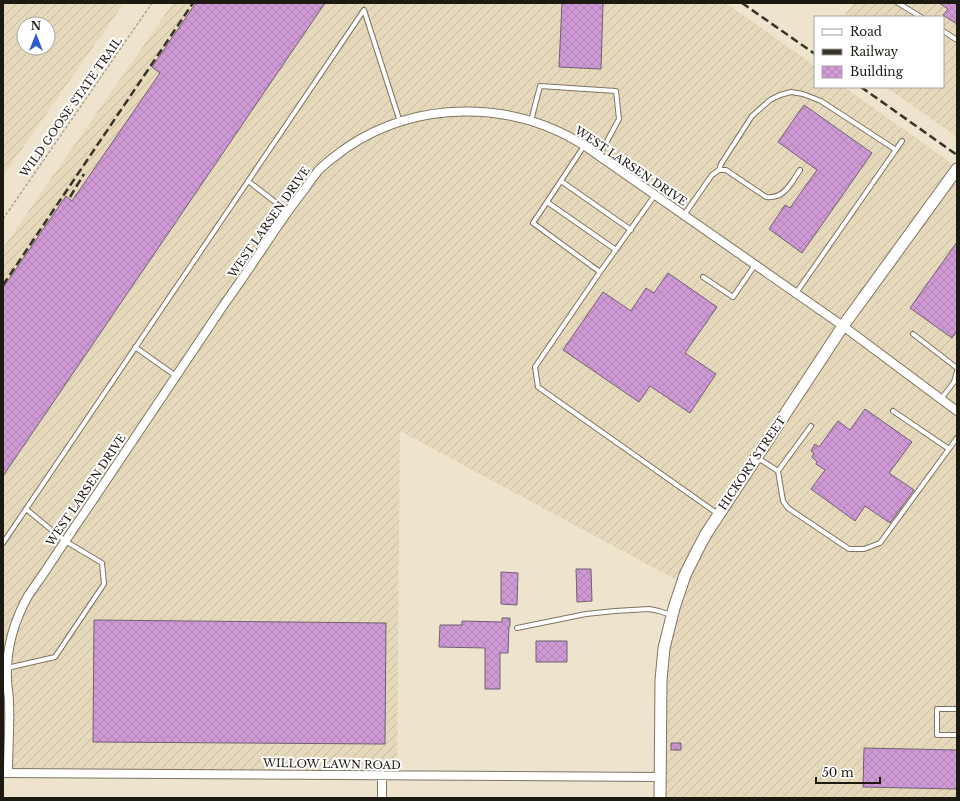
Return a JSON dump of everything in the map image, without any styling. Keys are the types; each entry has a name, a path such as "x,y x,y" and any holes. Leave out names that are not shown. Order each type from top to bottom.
{"street":[{"name":"WEST LARSEN DRIVE","path":"5,773 8,654 11,638 19,613 31,592 176,376 317,172 332,159 370,134 400,122 437,113 467,111 496,113 518,117 561,132 599,156 843,326 957,411"},
{"name":"HICKORY STREET","path":"660,798 662,661 672,615 680,589 690,565 703,539 718,515 843,326 957,169"},
{"name":"WILLOW LAWN ROAD","path":"5,773 660,777"},
{"path":"382,775 382,798"}],"lane":[{"path":"898,3 919,16"},
{"path":"3,543 364,10 400,122"},
{"path":"944,32 957,40"},
{"path":"531,121 540,86 616,91 619,119 599,156"},
{"path":"684,215 712,176 719,170 721,164 752,116 770,100 780,95 791,92 803,94 821,101 896,150"},
{"path":"795,293 902,141"},
{"path":"584,146 533,223 600,272"},
{"path":"719,170 726,170 766,197 773,198 785,192 800,170"},
{"path":"248,181 288,212"},
{"path":"561,181 631,230"},
{"path":"655,195 535,367 538,387 718,515"},
{"path":"546,202 616,250"},
{"path":"703,277 733,297 755,265"},
{"path":"913,334 957,368"},
{"path":"136,347 176,376"},
{"path":"941,399 956,382 957,371"},
{"path":"893,410 949,450"},
{"path":"812,426 778,471 783,501 788,508 850,549 864,549 880,543 957,438"},
{"path":"756,457 778,471"},
{"path":"7,668 55,657 104,584 102,563 65,542 26,509"},
{"path":"517,628 586,614 649,609 672,615"},
{"path":"957,709 936,709 937,735 957,735"}],"path":[{"name":"WILD GOOSE STATE TRAIL","path":"3,219 152,3"}],"shaded area":[{"path":"3,3 124,3 3,176"},
{"path":"173,3 726,3 814,65 814,88 845,88 957,167 957,798 660,798 661,680 682,583 400,431 397,776 3,773 3,248"},
{"path":"853,3 957,3 957,137 887,88 944,88 944,16 845,16"}],"building":[{"path":"196,3 325,3 3,476 3,288 66,196 72,201 160,73 152,67"},
{"path":"562,3 603,3 601,69 559,67"},
{"path":"939,3 957,3 957,24 943,15 948,9"},
{"path":"804,105 872,153 802,253 769,229 785,205 790,208 817,170 778,142"},
{"path":"957,242 957,331 952,338 910,308"},
{"path":"668,273 717,307 685,353 716,374 690,413 650,386 639,402 563,350 603,292 631,311 646,288 654,293"},
{"path":"865,409 912,442 889,473 914,490 890,523 865,506 855,521 811,489 825,470 816,464 817,462 812,457 814,453 811,451 815,444 819,447 838,421 850,430"},
{"path":"576,569 591,569 592,601 577,602"},
{"path":"501,572 518,573 517,605 501,604"},
{"path":"502,618 510,618 510,626 508,653 500,653 500,689 485,689 485,648 439,647 440,625 462,625 462,621 502,622"},
{"path":"94,620 386,623 385,744 93,742"},
{"path":"536,641 567,641 567,662 536,662"},
{"path":"671,743 681,743 681,750 671,750"},
{"path":"864,748 957,750 957,789 863,787"}],"railway":[{"path":"3,285 193,3"},
{"path":"742,3 814,53"},
{"path":"862,88 957,155"},
{"path":"70,197 84,174"}]}
